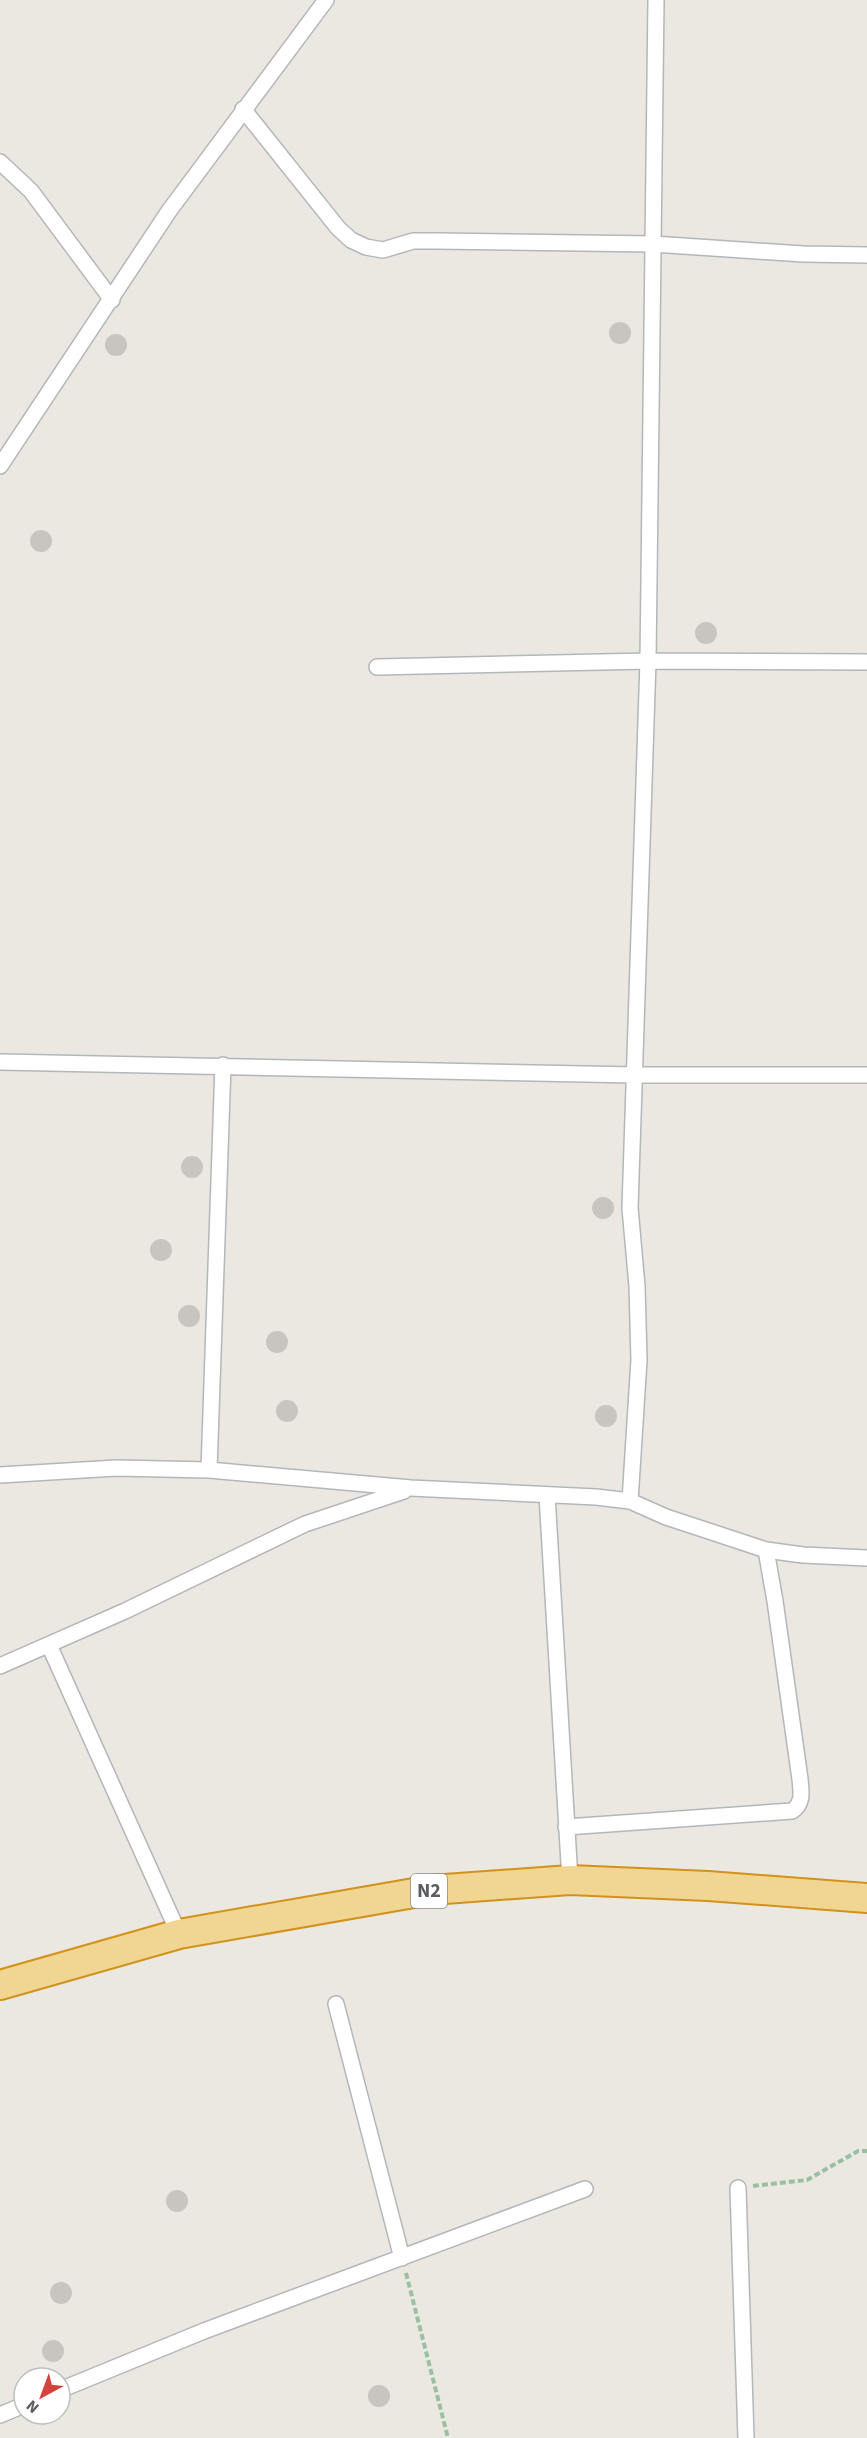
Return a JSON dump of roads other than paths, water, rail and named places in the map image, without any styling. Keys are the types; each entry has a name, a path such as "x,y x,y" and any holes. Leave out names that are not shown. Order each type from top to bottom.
{"highway":[{"name":"N2","path":"0,1985 179,1934 431,1890 570,1880 708,1886 867,1898"}],"street":[{"path":"0,466 169,211 243,108 326,0"},
{"path":"630,1501 639,1360 637,1286 630,1208 648,661 656,0"},
{"path":"243,108 338,228 351,240 366,247 383,250 413,241 654,244 803,254 867,255"},
{"path":"0,162 31,191 112,300"},
{"path":"377,667 648,661 867,662"},
{"path":"0,1062 635,1075 867,1075"},
{"path":"210,1470 224,1065"},
{"path":"0,1474 116,1468 210,1470 411,1488 630,1501 666,1517 766,1550 803,1555 867,1558"},
{"path":"0,1666 125,1611 305,1524 411,1488"},
{"path":"547,1495 570,1880"},
{"path":"566,1827 792,1811 799,1806 800,1779 776,1601 766,1550"},
{"path":"50,1645 179,1934"},
{"path":"336,2004 402,2258"},
{"path":"738,2188 746,2438"},
{"path":"72,2385 204,2331 585,2189"}]}
